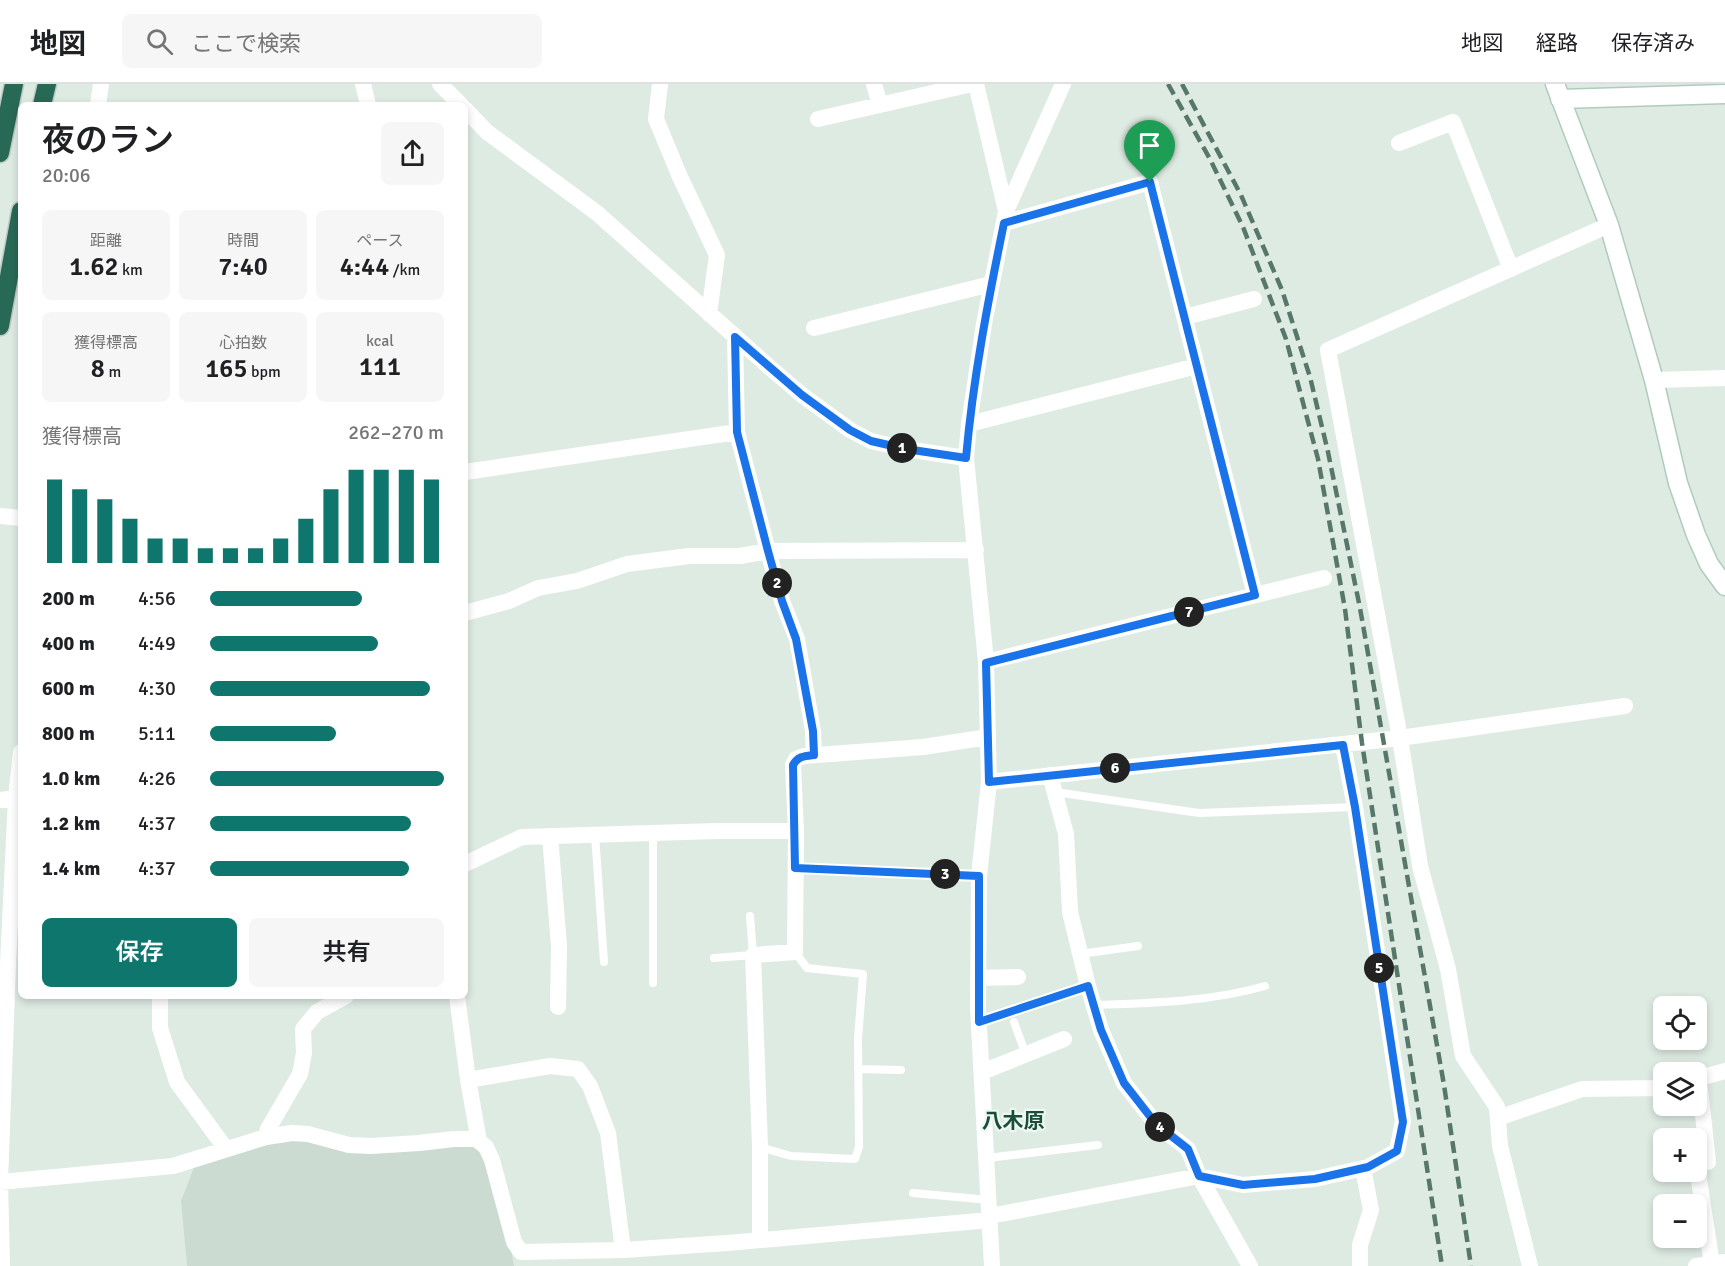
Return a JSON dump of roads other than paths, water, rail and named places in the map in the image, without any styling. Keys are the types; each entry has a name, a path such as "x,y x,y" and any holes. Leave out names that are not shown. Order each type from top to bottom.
{"highway":[{"path":"0,153 14,84"},
{"path":"43,102 47,84"},
{"path":"0,327 18,228"}],"street":[{"path":"98,102 101,84"},
{"path":"363,84 367,102"},
{"path":"440,84 458,102"},
{"path":"660,84 656,119 680,177 717,255 709,314"},
{"path":"874,84 880,105"},
{"path":"818,119 974,84 1005,217"},
{"path":"992,1266 978,978 979,876 989,782 986,663 966,458 984,324 1005,217 1063,84"},
{"path":"1725,94 1557,91 1609,225 1654,381 1678,483 1709,564 1725,586"},
{"path":"468,112 487,132 597,213 802,395 850,430 871,441 966,458"},
{"path":"1399,143 1453,122 1511,269"},
{"path":"1005,217 1150,182 1255,595"},
{"path":"1530,1266 1500,1146 1497,1107 1463,1056 1448,969 1420,867 1400,738 1328,350 1609,225"},
{"path":"814,328 991,284"},
{"path":"1185,317 1254,299"},
{"path":"735,337 737,432 782,601 796,639 813,731 814,755"},
{"path":"969,424 1197,366"},
{"path":"1654,381 1725,378"},
{"path":"468,472 737,432"},
{"path":"0,516 18,518"},
{"path":"468,612 509,601 538,588 577,581 627,564 689,556 740,556 768,551 976,550"},
{"path":"986,663 1324,578"},
{"path":"989,782 1343,745 1625,706"},
{"path":"760,1239 760,1147 753,955 795,952 793,765 796,759 804,756 923,747 988,737"},
{"path":"0,1182 172,1166 266,1137 292,1133 308,1134 349,1145 371,1146 476,1139 486,1148 492,1160 514,1242 521,1252 623,1250 760,1239 990,1212 1199,1176 1243,1185 1315,1179 1368,1167 1397,1151 1403,1122 1355,807 1343,745"},
{"path":"1050,775 1066,834 1070,912 1101,1030 1124,1083 1156,1124 1188,1149 1199,1176 1250,1266"},
{"path":"2,1266 0,1182 14,963 8,799 18,782"},
{"path":"468,863 522,837 795,831"},
{"path":"550,836 559,946 558,1007"},
{"path":"978,978 1018,977"},
{"path":"160,999 160,1028 177,1082 226,1149"},
{"path":"266,1137 268,1129 300,1074 304,1053 303,1029 316,1012 340,999"},
{"path":"458,999 468,1080 479,1141"},
{"path":"982,1072 1065,1039"},
{"path":"468,1080 550,1066 578,1070 590,1086 608,1133 623,1250"},
{"path":"1707,1076 1725,1071"},
{"path":"1498,1118 1582,1089 1653,1088"},
{"path":"1700,1116 1711,1264"},
{"path":"1360,1266 1360,1245 1371,1210 1363,1168"}],"lane":[{"path":"1055,792 1199,813 1355,807"},
{"path":"653,833 653,983"},
{"path":"595,835 604,962"},
{"path":"795,868 979,876"},
{"path":"714,958 753,955 750,916"},
{"path":"1080,954 1138,945"},
{"path":"760,1147 791,1156 855,1159 859,1147 858,1040 863,974 807,968 795,952"},
{"path":"979,1022 1088,986"},
{"path":"1094,1005 1179,1002 1236,994 1265,986"},
{"path":"1014,1022 1026,1054"},
{"path":"858,1069 901,1070"},
{"path":"987,1158 1098,1145"},
{"path":"913,1193 990,1212"}],"tunnel":[{"path":"0,275 18,275"}],"railway":[{"path":"1168,84 1210,159 1243,227 1286,339 1318,459 1345,609 1362,743 1442,1266"},
{"path":"1182,84 1241,195 1282,290 1310,377 1360,608 1444,1085 1471,1266"}],"district":[{"name":"八木原","path":"1013,1121"}]}
